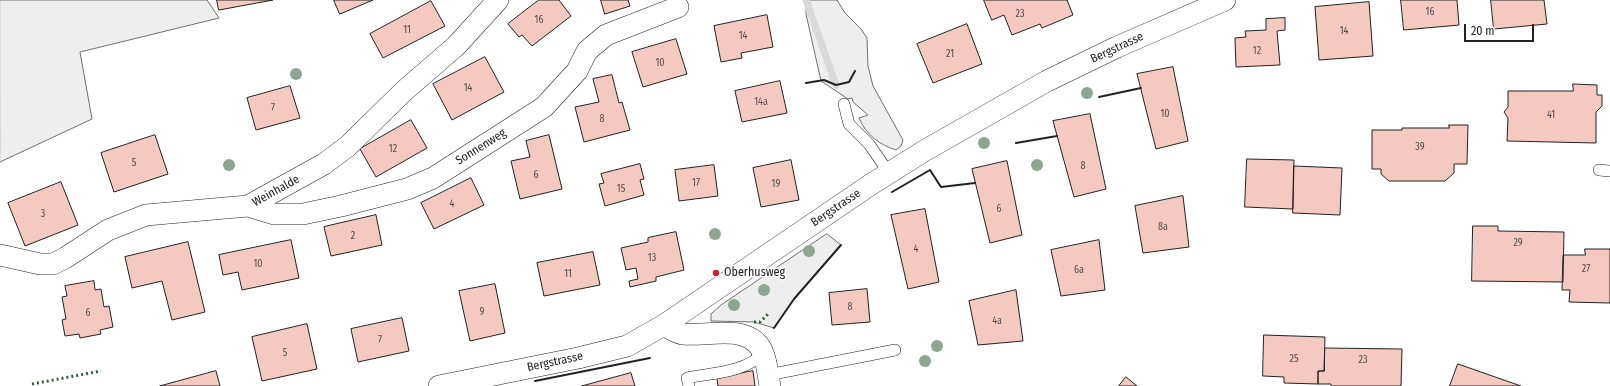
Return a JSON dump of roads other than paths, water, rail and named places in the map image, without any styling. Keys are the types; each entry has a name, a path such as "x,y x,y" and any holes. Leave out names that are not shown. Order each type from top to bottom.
{"street":[{"name":"Weinhalde","path":"0,254 40,264 53,264 65,258 108,230 146,215 248,206 324,164 348,146 404,92 456,46 498,0"},
{"name":"Bergstrasse","path":"439,386 578,358 627,346 664,325 890,172 1047,81 1117,47 1225,0"},
{"name":"Sonnenweg","path":"248,206 274,214 303,214 407,189 432,178 544,107 577,71 587,51 606,35 678,7"},
{"path":"664,325 674,332 683,334 725,333 744,336 755,342 763,353 769,381"}],"lane":[{"path":"844,104 849,124 869,144 890,172"},
{"path":"769,381 895,350"},
{"path":"689,386 688,378 742,367 756,362 763,353"}],"waterway":[{"path":"806,0 836,85"}],"place":[{"name":"Oberhusweg","path":"716,273"}]}
